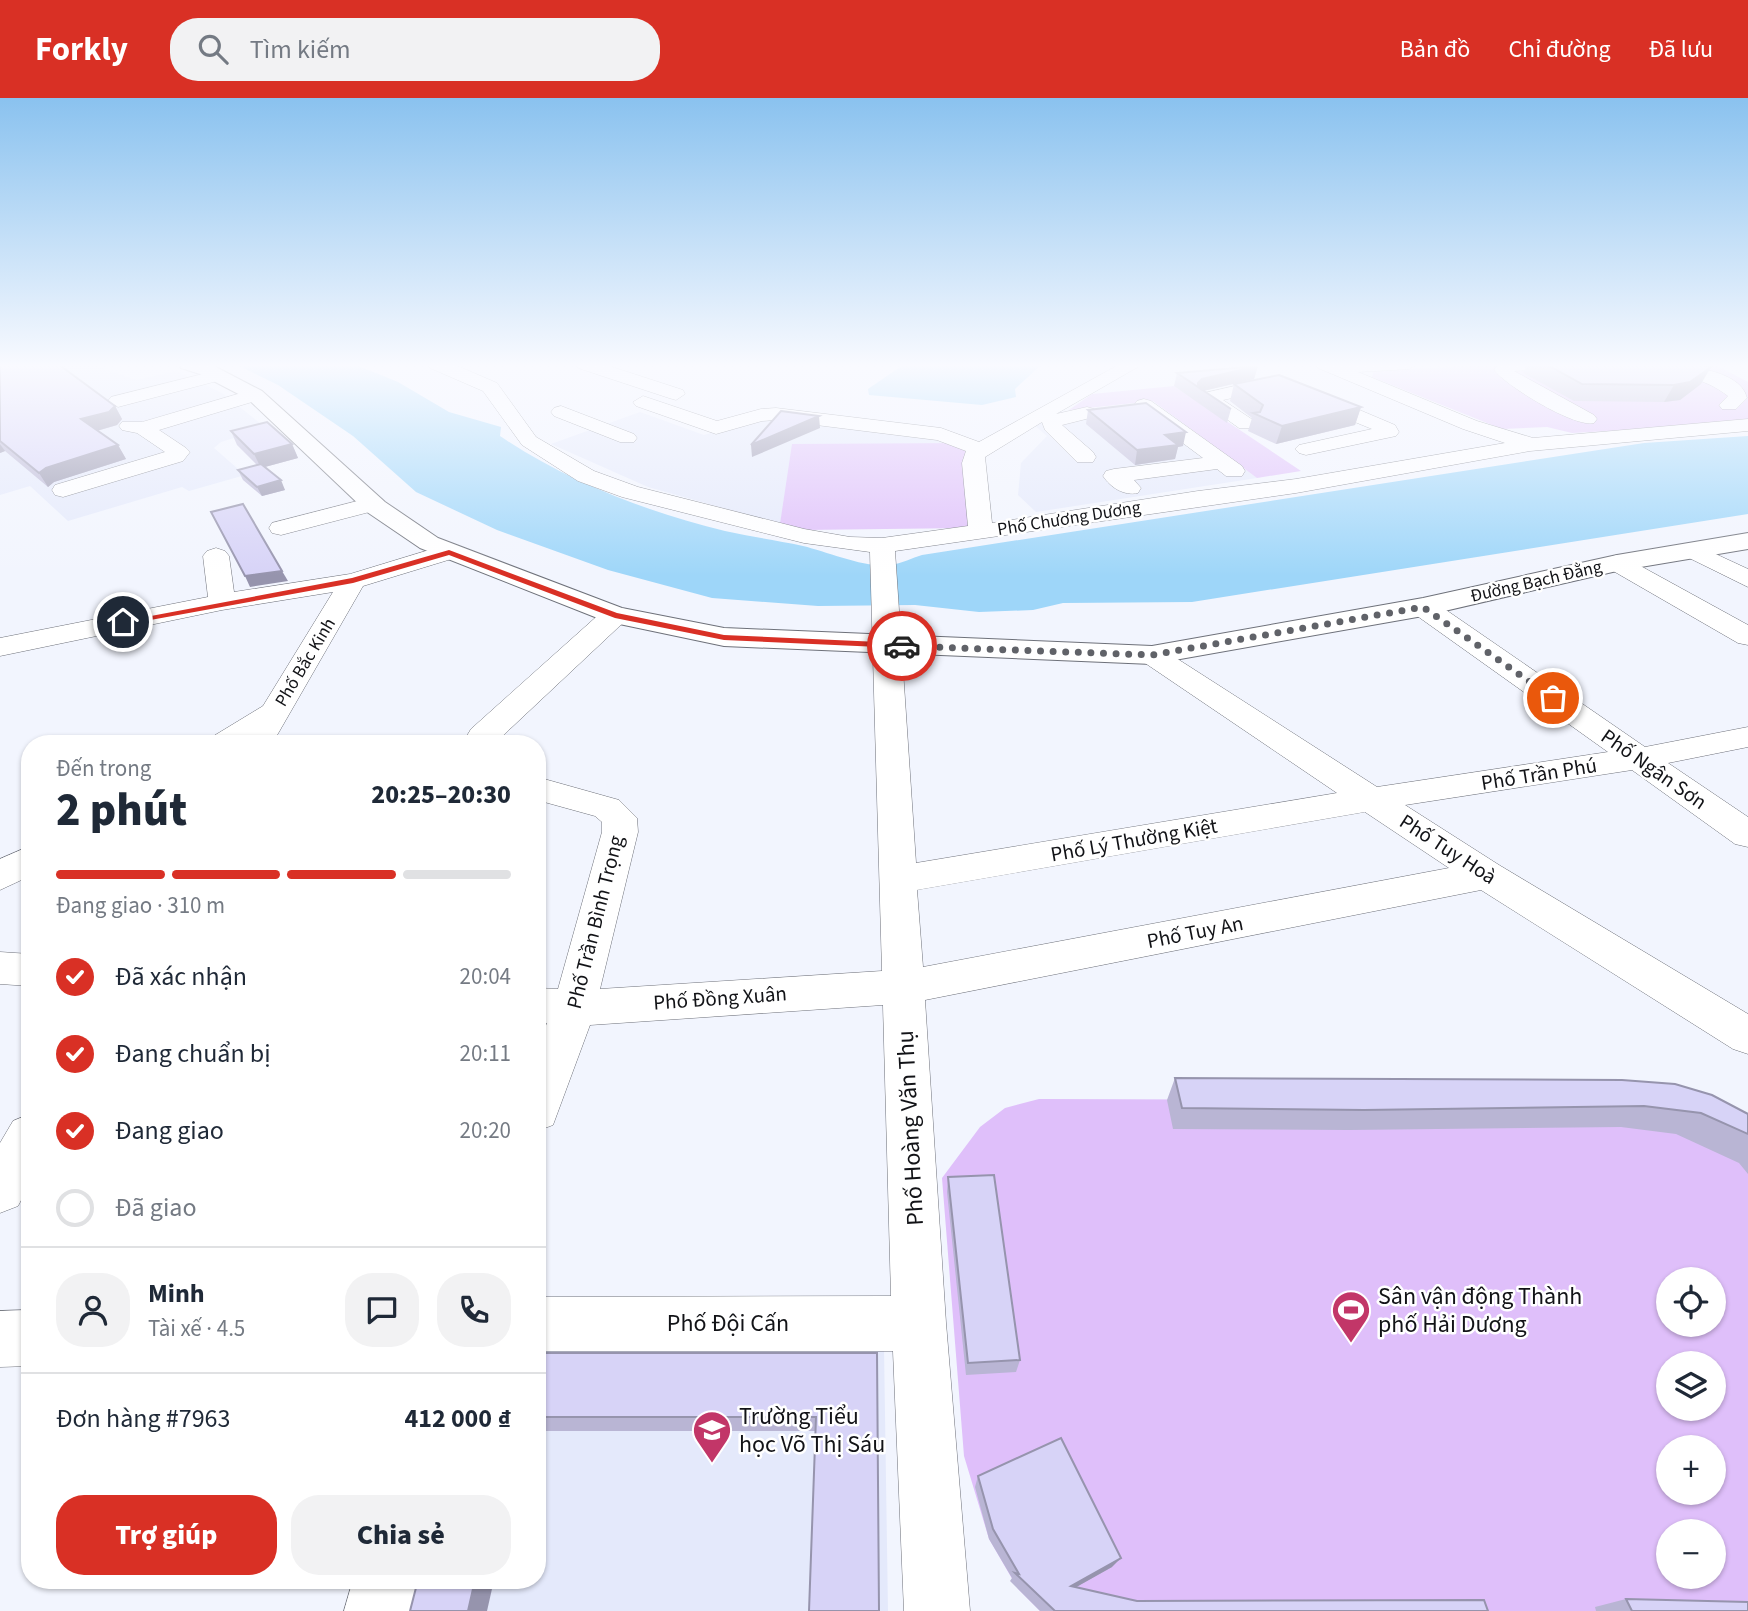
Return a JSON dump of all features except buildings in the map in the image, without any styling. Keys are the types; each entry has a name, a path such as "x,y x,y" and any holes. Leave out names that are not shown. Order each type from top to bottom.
{"main road":[{"name":"Đường Bạch Đằng","path":"298,435 373,504 429,543 615,615 724,637 886,633 1152,655 1423,607 1617,563 1748,541"}],"street":[{"path":"63,490 176,456 179,452 154,435"},
{"path":"169,445 191,435"},
{"name":"Phố Chương Dương","path":"524,435 546,454 586,476 630,492 804,536 881,550 1198,498 1296,486 1530,445 1643,435"},
{"path":"546,454 593,435"},
{"path":"619,435 627,438"},
{"path":"943,435 981,450"},
{"path":"981,532 973,463 975,454 1009,435"},
{"path":"1061,435 1085,457"},
{"path":"1064,499 1234,471 1185,435"},
{"path":"1313,447 1340,457 1384,435"},
{"path":"1439,435 1469,456"},
{"path":"1499,435 1530,445"},
{"path":"1367,443 1401,468"},
{"path":"1130,488 1114,476 1222,462"},
{"path":"1176,481 1198,498"},
{"path":"281,528 373,504"},
{"name":"Phố Hoàng Văn Thụ","path":"881,550 919,1323 937,1611"},
{"path":"1692,550 1748,579"},
{"path":"0,647 222,602 353,581 449,552"},
{"path":"216,556 222,602"},
{"path":"1617,563 1748,637"},
{"name":"Phố Bắc Kinh","path":"262,735 353,581"},
{"name":"Phố Ngân Sơn","path":"1423,607 1748,835"},
{"path":"483,735 615,615"},
{"name":"Phố Tuy Hoà","path":"1152,655 1486,875 1748,1036"},
{"path":"238,735 275,713"},
{"name":"Phố Trần Phú","path":"1371,799 1640,758 1748,737"},
{"name":"Phố Trần Bình Trọng","path":"546,791 607,808 619,818 620,832 556,1007 546,1061"},
{"name":"Phố Lý Thường Kiệt","path":"897,880 1371,799"},
{"path":"0,876 21,864"},
{"name":"Phố Tuy An","path":"904,987 1486,875"},
{"path":"0,968 21,969"},
{"name":"Phố Đồng Xuân","path":"556,1007 904,987"},
{"path":"0,1189 21,1152"},
{"name":"Phố Đội Cấn","path":"546,1324 919,1323"},
{"path":"0,1339 21,1338"},
{"path":"377,1611 383,1589"}],"shaded area":[{"path":"0,435 245,435 221,442 214,448 245,475 189,491 182,487 68,521 30,486 0,495"},
{"path":"577,435 893,435 959,443 780,524 648,487 551,444"},
{"path":"1045,435 1198,435 1257,478 1036,512 1018,495 1021,463 1047,436"},
{"path":"1198,435 1247,435 1301,471 1257,478"},
{"path":"966,443 980,523 967,528 804,530 780,524 792,444"},
{"name":"Sân vận động Thành phố Hải Dương","path":"1039,1099 1600,1101 1651,1105 1670,1110 1748,1156 1748,1611 1040,1611 1018,1589 989,1539 964,1456 942,1178 980,1127 1005,1108"},
{"name":"Trường Tiểu học Võ Thị Sáu","path":"546,1348 884,1348 888,1611 401,1611 407,1589 546,1589"}],"water":[{"path":"351,435 500,435 525,452 580,481 666,514 735,533 803,546 882,566 922,555 1644,443 1748,436 1748,514 1192,602 1063,603 1033,610 979,612 915,605 818,606 712,598 608,570 497,530 416,492"}],"way so far":[{"path":"902,646 1152,655 1423,607 1553,698"}],"place":[{"name":"Sân vận động Thành phố Hải Dương","path":"1351,1344"},
{"name":"Trường Tiểu học Võ Thị Sáu","path":"712,1464"}],"route":[{"path":"123,622 222,602 353,581 449,552 615,615 724,637 902,646"}]}
